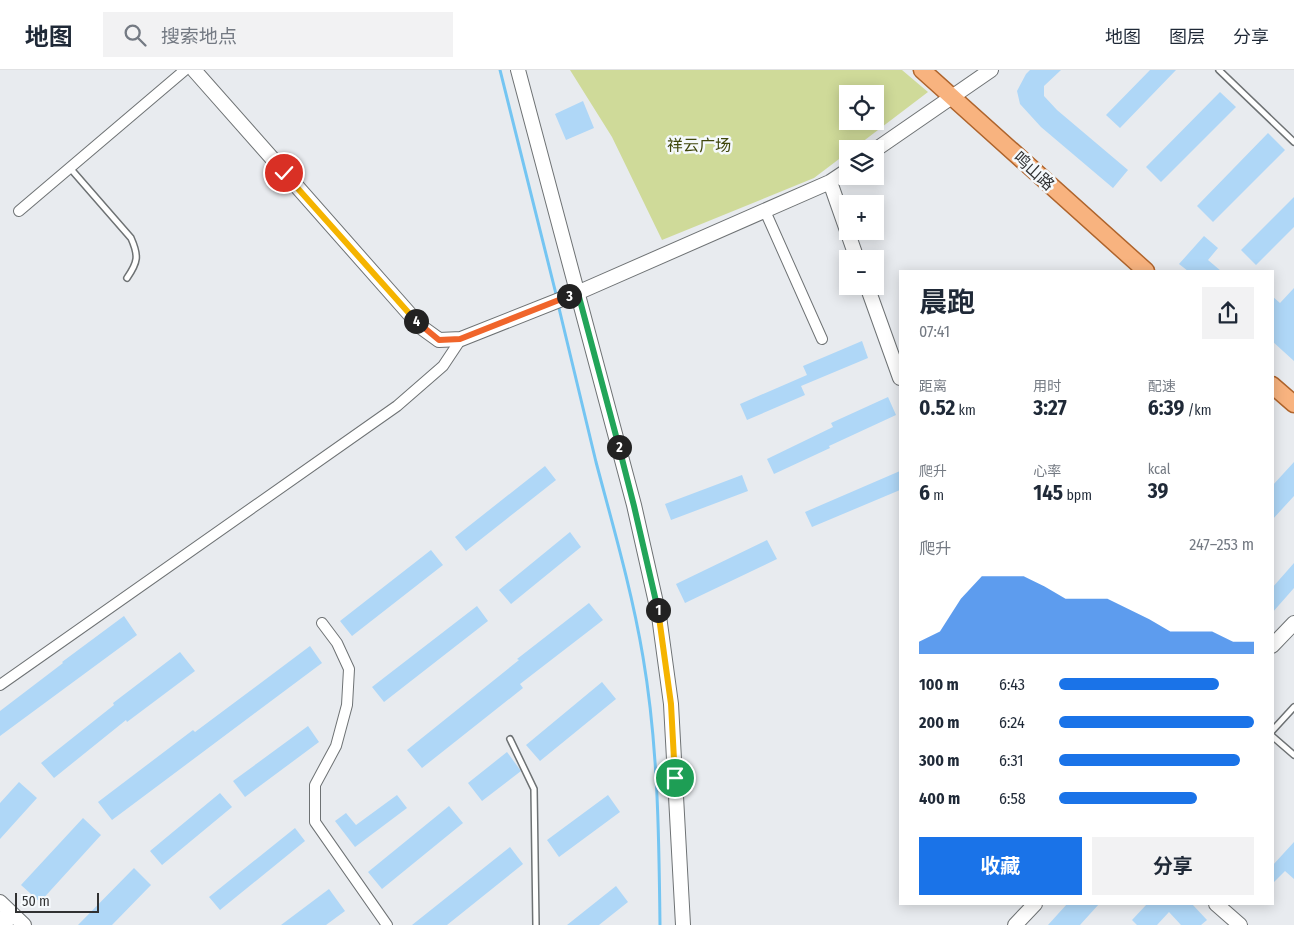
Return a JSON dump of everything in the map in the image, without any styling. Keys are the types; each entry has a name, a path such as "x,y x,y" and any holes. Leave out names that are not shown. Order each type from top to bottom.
{"main road":[{"name":"鸣山路","path":"922,70 1145,270"},
{"path":"1274,387 1294,404"}],"street":[{"path":"20,211 185,70"},
{"path":"194,70 421,327 439,340 460,339 550,304 766,211 830,182 839,176"},
{"path":"518,70 571,295 634,506 659,616 671,704 683,925"},
{"path":"884,144 991,70"},
{"path":"830,182 854,250"},
{"path":"766,211 822,339"},
{"path":"870,295 899,375"},
{"path":"0,685 396,406 443,366 460,339"},
{"path":"322,623 337,642 349,668 347,705 336,746 316,785 315,822 387,925"},
{"path":"1274,644 1294,623"},
{"path":"0,902 24,925"},
{"path":"1015,925 1034,905"},
{"path":"1217,905 1240,925"},
{"path":"0,919 6,925"}],"lane":[{"path":"1219,70 1294,142"},
{"path":"70,168 131,238 137,252 136,266 127,278"},
{"path":"1274,729 1294,707"},
{"path":"1274,738 1294,756"},
{"path":"510,739 534,789 536,925"}],"green space":[{"name":"祥云广场","path":"570,70 902,70 928,92 884,125 884,85 839,85 839,130 878,130 865,140 839,140 839,159 814,178 662,240 612,137"}],"building":[{"path":"1030,70 1061,70 1044,86 1044,96 1057,110 1128,170 1113,188 1041,127 1020,104 1017,91"},
{"path":"1150,70 1176,70 1120,128 1106,115"},
{"path":"1220,92 1236,107 1161,182 1146,167"},
{"path":"583,101 594,128 566,140 555,114"},
{"path":"1268,133 1285,150 1213,222 1197,206"},
{"path":"1294,197 1294,227 1256,265 1241,250"},
{"path":"1204,236 1218,248 1208,260 1220,270 1187,270 1179,264"},
{"path":"1294,288 1294,361 1274,343 1274,298 1280,303"},
{"path":"862,341 868,358 801,386 805,395 747,420 740,404 807,375 803,366"},
{"path":"888,397 896,415 774,474 767,459 833,427 831,423"},
{"path":"1294,462 1294,496 1274,518 1274,484"},
{"path":"545,466 556,480 466,551 455,537"},
{"path":"899,471 899,490 812,527 805,512"},
{"path":"742,475 748,491 671,520 665,504"},
{"path":"570,532 581,547 511,604 499,590"},
{"path":"767,540 777,559 685,603 676,584"},
{"path":"431,550 443,565 352,636 340,621"},
{"path":"1294,563 1294,588 1274,611 1274,586"},
{"path":"589,603 603,620 520,684 523,688 422,768 407,750 519,660 517,659"},
{"path":"477,606 488,621 384,702 372,687"},
{"path":"124,616 137,635 0,736 0,711"},
{"path":"310,646 322,663 112,820 98,802 193,730 195,732"},
{"path":"180,652 195,671 127,722 126,720 54,778 41,763 114,705 113,703"},
{"path":"602,682 616,699 540,761 526,745"},
{"path":"308,726 319,742 245,797 233,781"},
{"path":"507,752 521,771 482,801 468,783"},
{"path":"19,782 37,798 0,839 0,803"},
{"path":"220,793 232,807 162,865 150,851"},
{"path":"397,795 407,808 355,847 335,821 346,813 356,825"},
{"path":"608,795 620,812 559,857 547,840"},
{"path":"449,806 463,823 382,889 368,872"},
{"path":"83,818 101,835 40,902 21,885"},
{"path":"295,828 305,841 220,910 209,897"},
{"path":"1294,842 1294,879 1285,871 1274,882 1274,864"},
{"path":"510,847 523,864 447,925 412,925"},
{"path":"134,868 151,885 112,925 78,925"},
{"path":"616,886 628,902 599,925 567,925"},
{"path":"329,889 345,911 326,925 281,925"},
{"path":"1066,905 1098,905 1080,925 1048,925"},
{"path":"1146,905 1193,905 1207,920 1201,925 1181,925 1169,912 1157,925 1137,925 1132,920"}],"waterway":[{"path":"500,70 557,298"},
{"path":"558,304 639,632 648,690 655,757 660,925"}],"route":[{"path":"284,173 421,327 439,340 460,339 578,293 634,506 659,616 671,704 675,778"}]}
